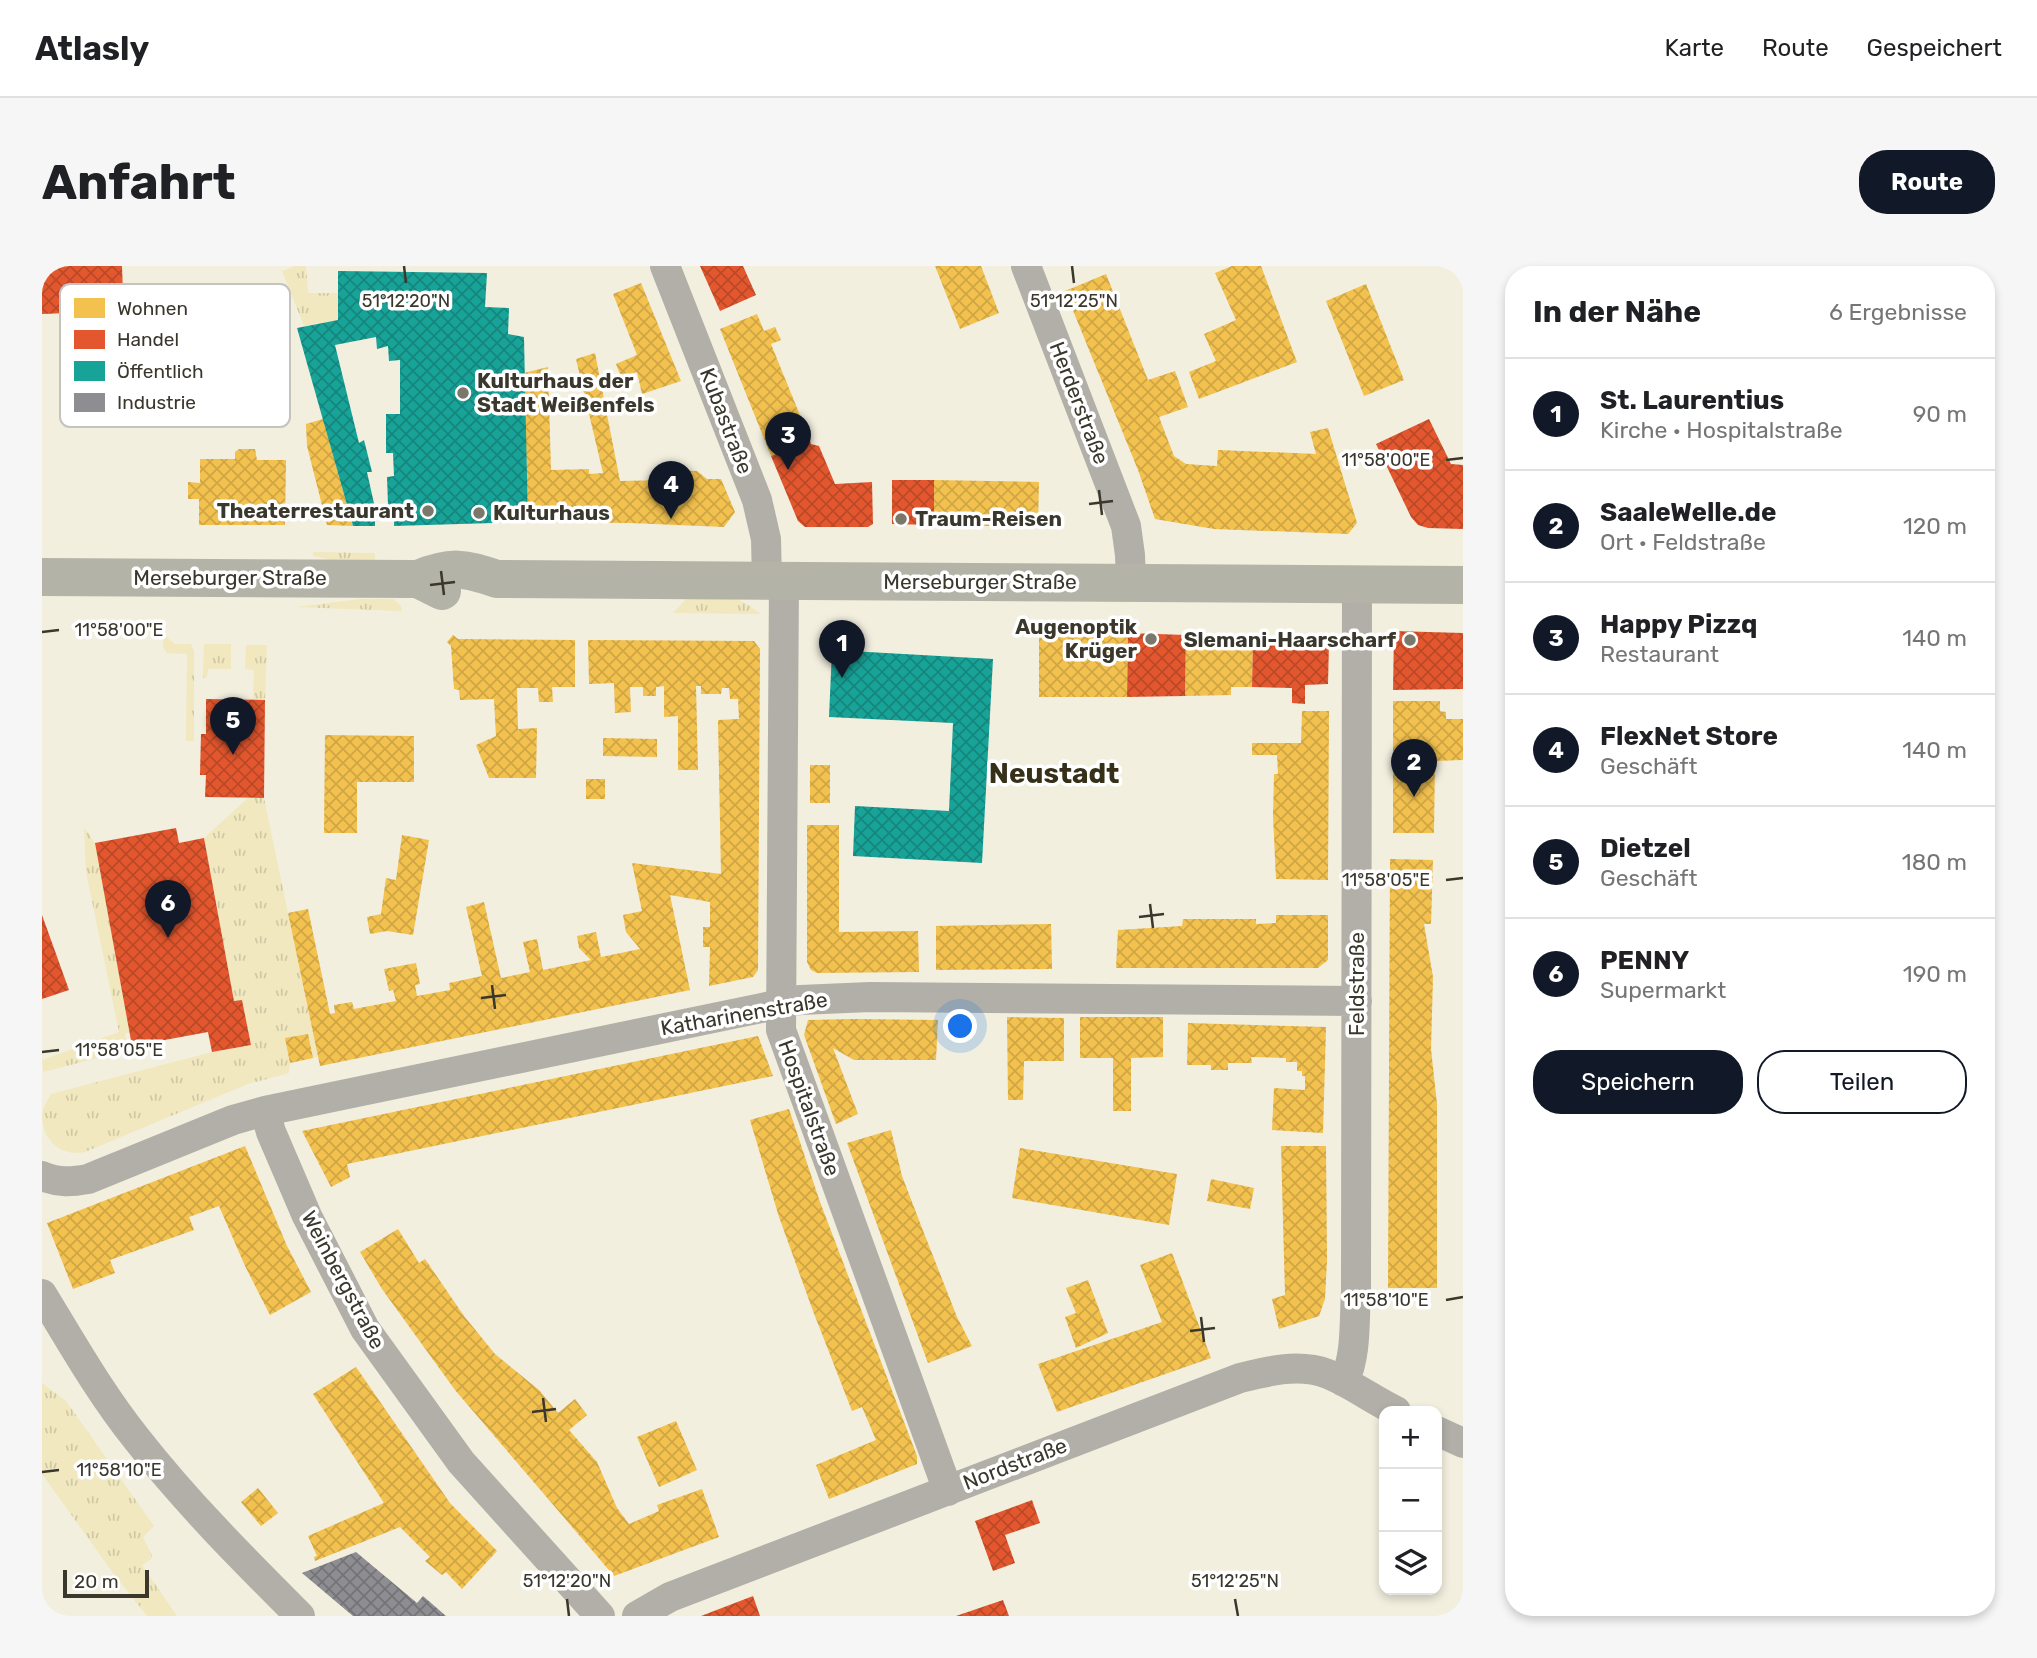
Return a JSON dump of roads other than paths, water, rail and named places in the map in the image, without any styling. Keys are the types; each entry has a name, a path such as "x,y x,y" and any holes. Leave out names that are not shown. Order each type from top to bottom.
{"main road":[{"name":"Merseburger Straße","path":"42,577 418,579 440,570 471,570 497,579 1463,585"}],"street":[{"name":"Kubastraße","path":"665,266 757,500 776,581"},
{"name":"Herderstraße","path":"1026,266 1126,526 1131,583"},
{"name":"Hospitalstraße","path":"776,581 781,1030 948,1490"},
{"name":"Feldstraße","path":"1344,1382 1352,1357 1356,1291 1357,585"},
{"name":"Katharinenstraße","path":"265,1111 821,998 1357,1001"},
{"path":"42,1175 55,1182 88,1179 233,1120 265,1111"},
{"name":"Weinbergstraße","path":"265,1111 271,1132 307,1216 365,1329 461,1462 600,1616"},
{"path":"42,1294 93,1377 135,1438 204,1518 300,1616"},
{"name":"Nordstraße","path":"637,1616 670,1597 1240,1378 1278,1370 1300,1369 1326,1374 1387,1406"},
{"path":"1442,1433 1463,1443"}],"railway":[{"path":"42,1610 46,1616"}],"place":[{"name":"Kulturhaus der Stadt Weißenfels","path":"463,393"},
{"name":"Happy Pizzq","path":"788,470"},
{"name":"Theaterrestaurant","path":"428,511"},
{"name":"Kulturhaus","path":"479,513"},
{"name":"FlexNet Store","path":"671,519"},
{"name":"Traum-Reisen","path":"901,519"},
{"name":"Augenoptik Krüger","path":"1151,639"},
{"name":"Slemani-Haarscharf","path":"1410,640"},
{"name":"St. Laurentius","path":"842,678"},
{"name":"Dietzel","path":"233,755"},
{"name":"SaaleWelle.de","path":"1414,797"},
{"name":"PENNY","path":"168,938"}],"district":[{"name":"Neustadt","path":"1054,773"}]}
